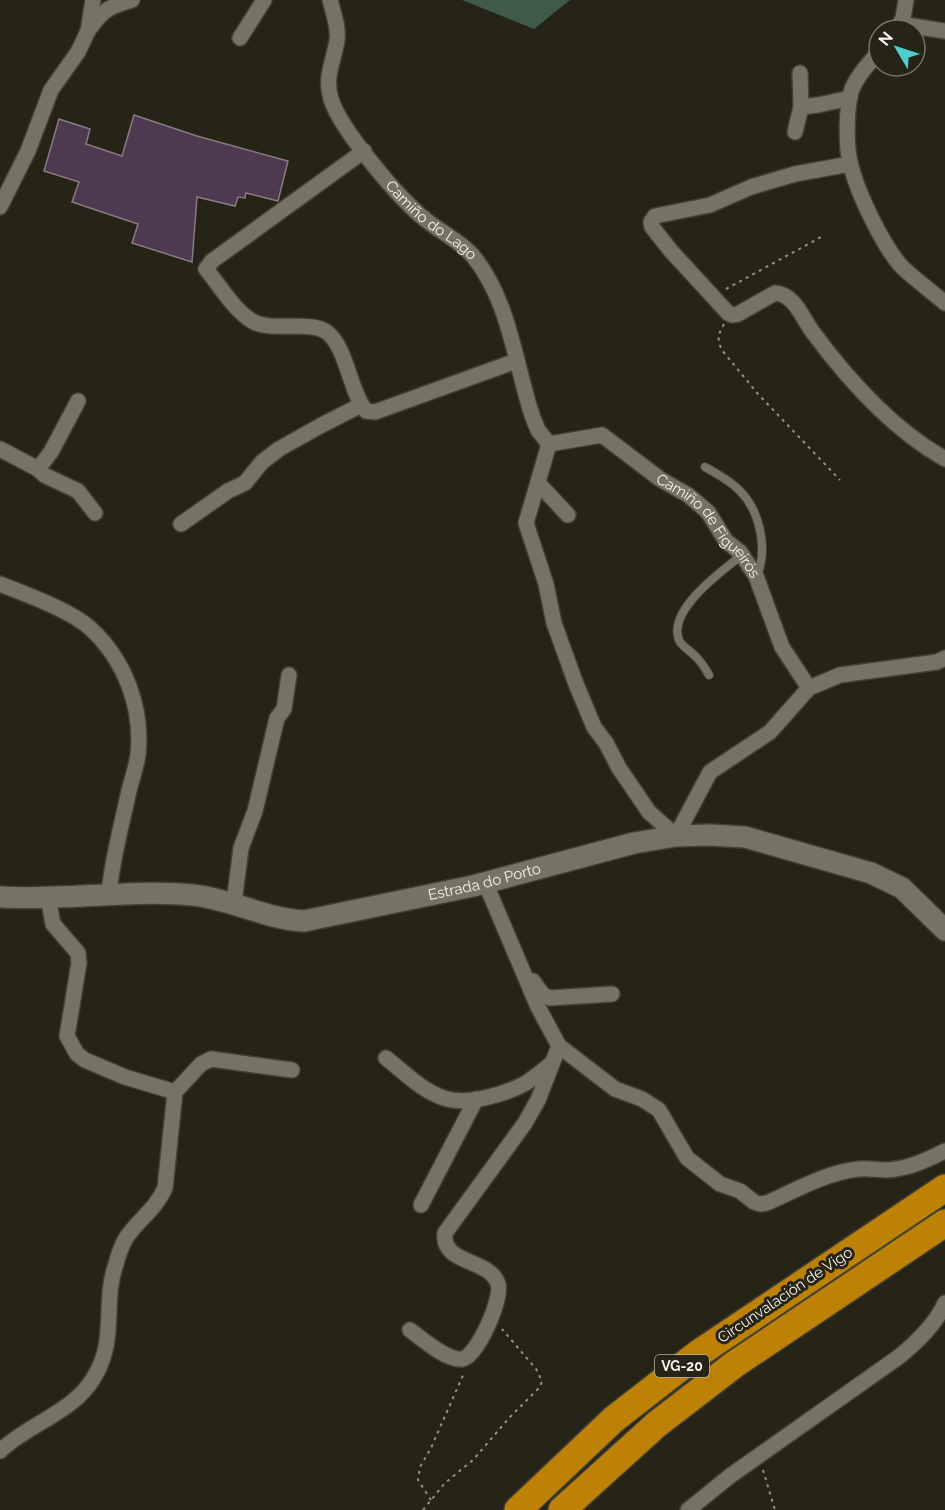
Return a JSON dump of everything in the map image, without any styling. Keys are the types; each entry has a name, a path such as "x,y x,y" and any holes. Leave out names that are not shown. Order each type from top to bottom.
{"highway":[{"name":"Circunvalación de Vigo","path":"518,1510 614,1419 699,1353 945,1188"},
{"name":"Circunvalación de Vigo","path":"562,1510 657,1424 735,1364 945,1223"}],"street":[{"path":"88,31 93,0"},
{"path":"0,207 28,151 51,90 78,52 88,31 101,13 114,4 132,0"},
{"path":"240,38 264,0"},
{"name":"Camiño do Lago","path":"330,0 337,40 328,77 331,100 342,123 405,201 427,221 462,244 486,275 503,313 533,418 538,430 549,444"},
{"path":"901,18 906,0"},
{"path":"927,29 945,31"},
{"path":"867,67 856,81 850,98 848,121 850,164 874,222 896,259 902,267 945,303"},
{"path":"795,132 801,106 800,73"},
{"path":"801,106 850,98"},
{"path":"364,151 212,261 206,269 237,307 252,321 262,325 315,328 331,336 346,364 361,405 366,411 375,412 516,361"},
{"path":"850,164 795,174 751,187 711,204 655,216 651,222 652,226 723,310 732,315 775,293 787,296 832,356 876,405 906,434 945,459"},
{"path":"38,469 51,452 78,400"},
{"path":"181,524 228,491 246,483 262,462 279,449 361,405"},
{"name":"Camiño de Figueirós","path":"549,444 602,435 660,479 688,495 708,512 726,541 742,555 756,576 782,647 809,688"},
{"path":"549,444 526,523 546,584 554,623 594,727 649,813 676,836 710,772 770,732 809,688 840,675 937,662 945,658"},
{"path":"0,449 38,469 44,476 78,491 95,513"},
{"path":"537,483 568,515"},
{"path":"0,584 48,604 89,627 119,663 126,676 136,715 138,757 111,872 109,893"},
{"path":"234,903 238,887 241,848 255,811 277,718 284,708 289,675"},
{"name":"Estrada do Porto","path":"0,897 109,893 194,895 234,903 285,919 304,921 485,882 634,843 676,836 726,835 745,837 871,873 902,888 945,930"},
{"path":"485,882 538,1007 559,1046 615,1089 652,1105 665,1118 687,1158 720,1184 740,1191 754,1202 767,1203 839,1173 860,1169 888,1170 905,1167 945,1151"},
{"path":"48,897 53,924 78,953 79,958 67,1035 72,1047 85,1060 125,1077 175,1092"},
{"path":"524,974 543,995 550,998 612,994"},
{"path":"410,1330 451,1357 458,1359 469,1356 476,1348 499,1299 499,1285 491,1274 449,1250 445,1233 525,1123 538,1100 559,1046"},
{"path":"386,1058 424,1088 438,1096 452,1100 476,1099 512,1090 528,1082 552,1063"},
{"path":"0,1451 70,1404 93,1379 107,1346 110,1282 116,1263 126,1238 160,1200 165,1188 175,1092 201,1064 211,1059 292,1070"},
{"path":"421,1205 476,1099"},
{"path":"688,1510 730,1476 915,1344 941,1313 945,1303"}],"lane":[{"path":"705,467 741,491 759,524 762,546 760,566 756,576"},
{"path":"709,675 695,656 680,642 677,632 678,623 683,611 710,582 742,555"}],"path":[{"path":"713,296 823,236"},
{"path":"732,315 718,336 721,349 758,394 840,480"},
{"path":"423,1510 445,1483 473,1460 540,1386 542,1380 540,1375 496,1322 492,1314"},
{"path":"431,1500 418,1480 420,1467 469,1363 469,1356"},
{"path":"770,1448 763,1468 776,1510"}],"green space":[{"path":"462,0 570,0 534,29"}],"building":[{"path":"134,115 197,136 288,161 278,201 246,193 245,198 238,197 235,206 197,197 192,262 132,243 138,224 72,202 79,182 44,171 59,119 90,129 86,144 122,156"}]}
